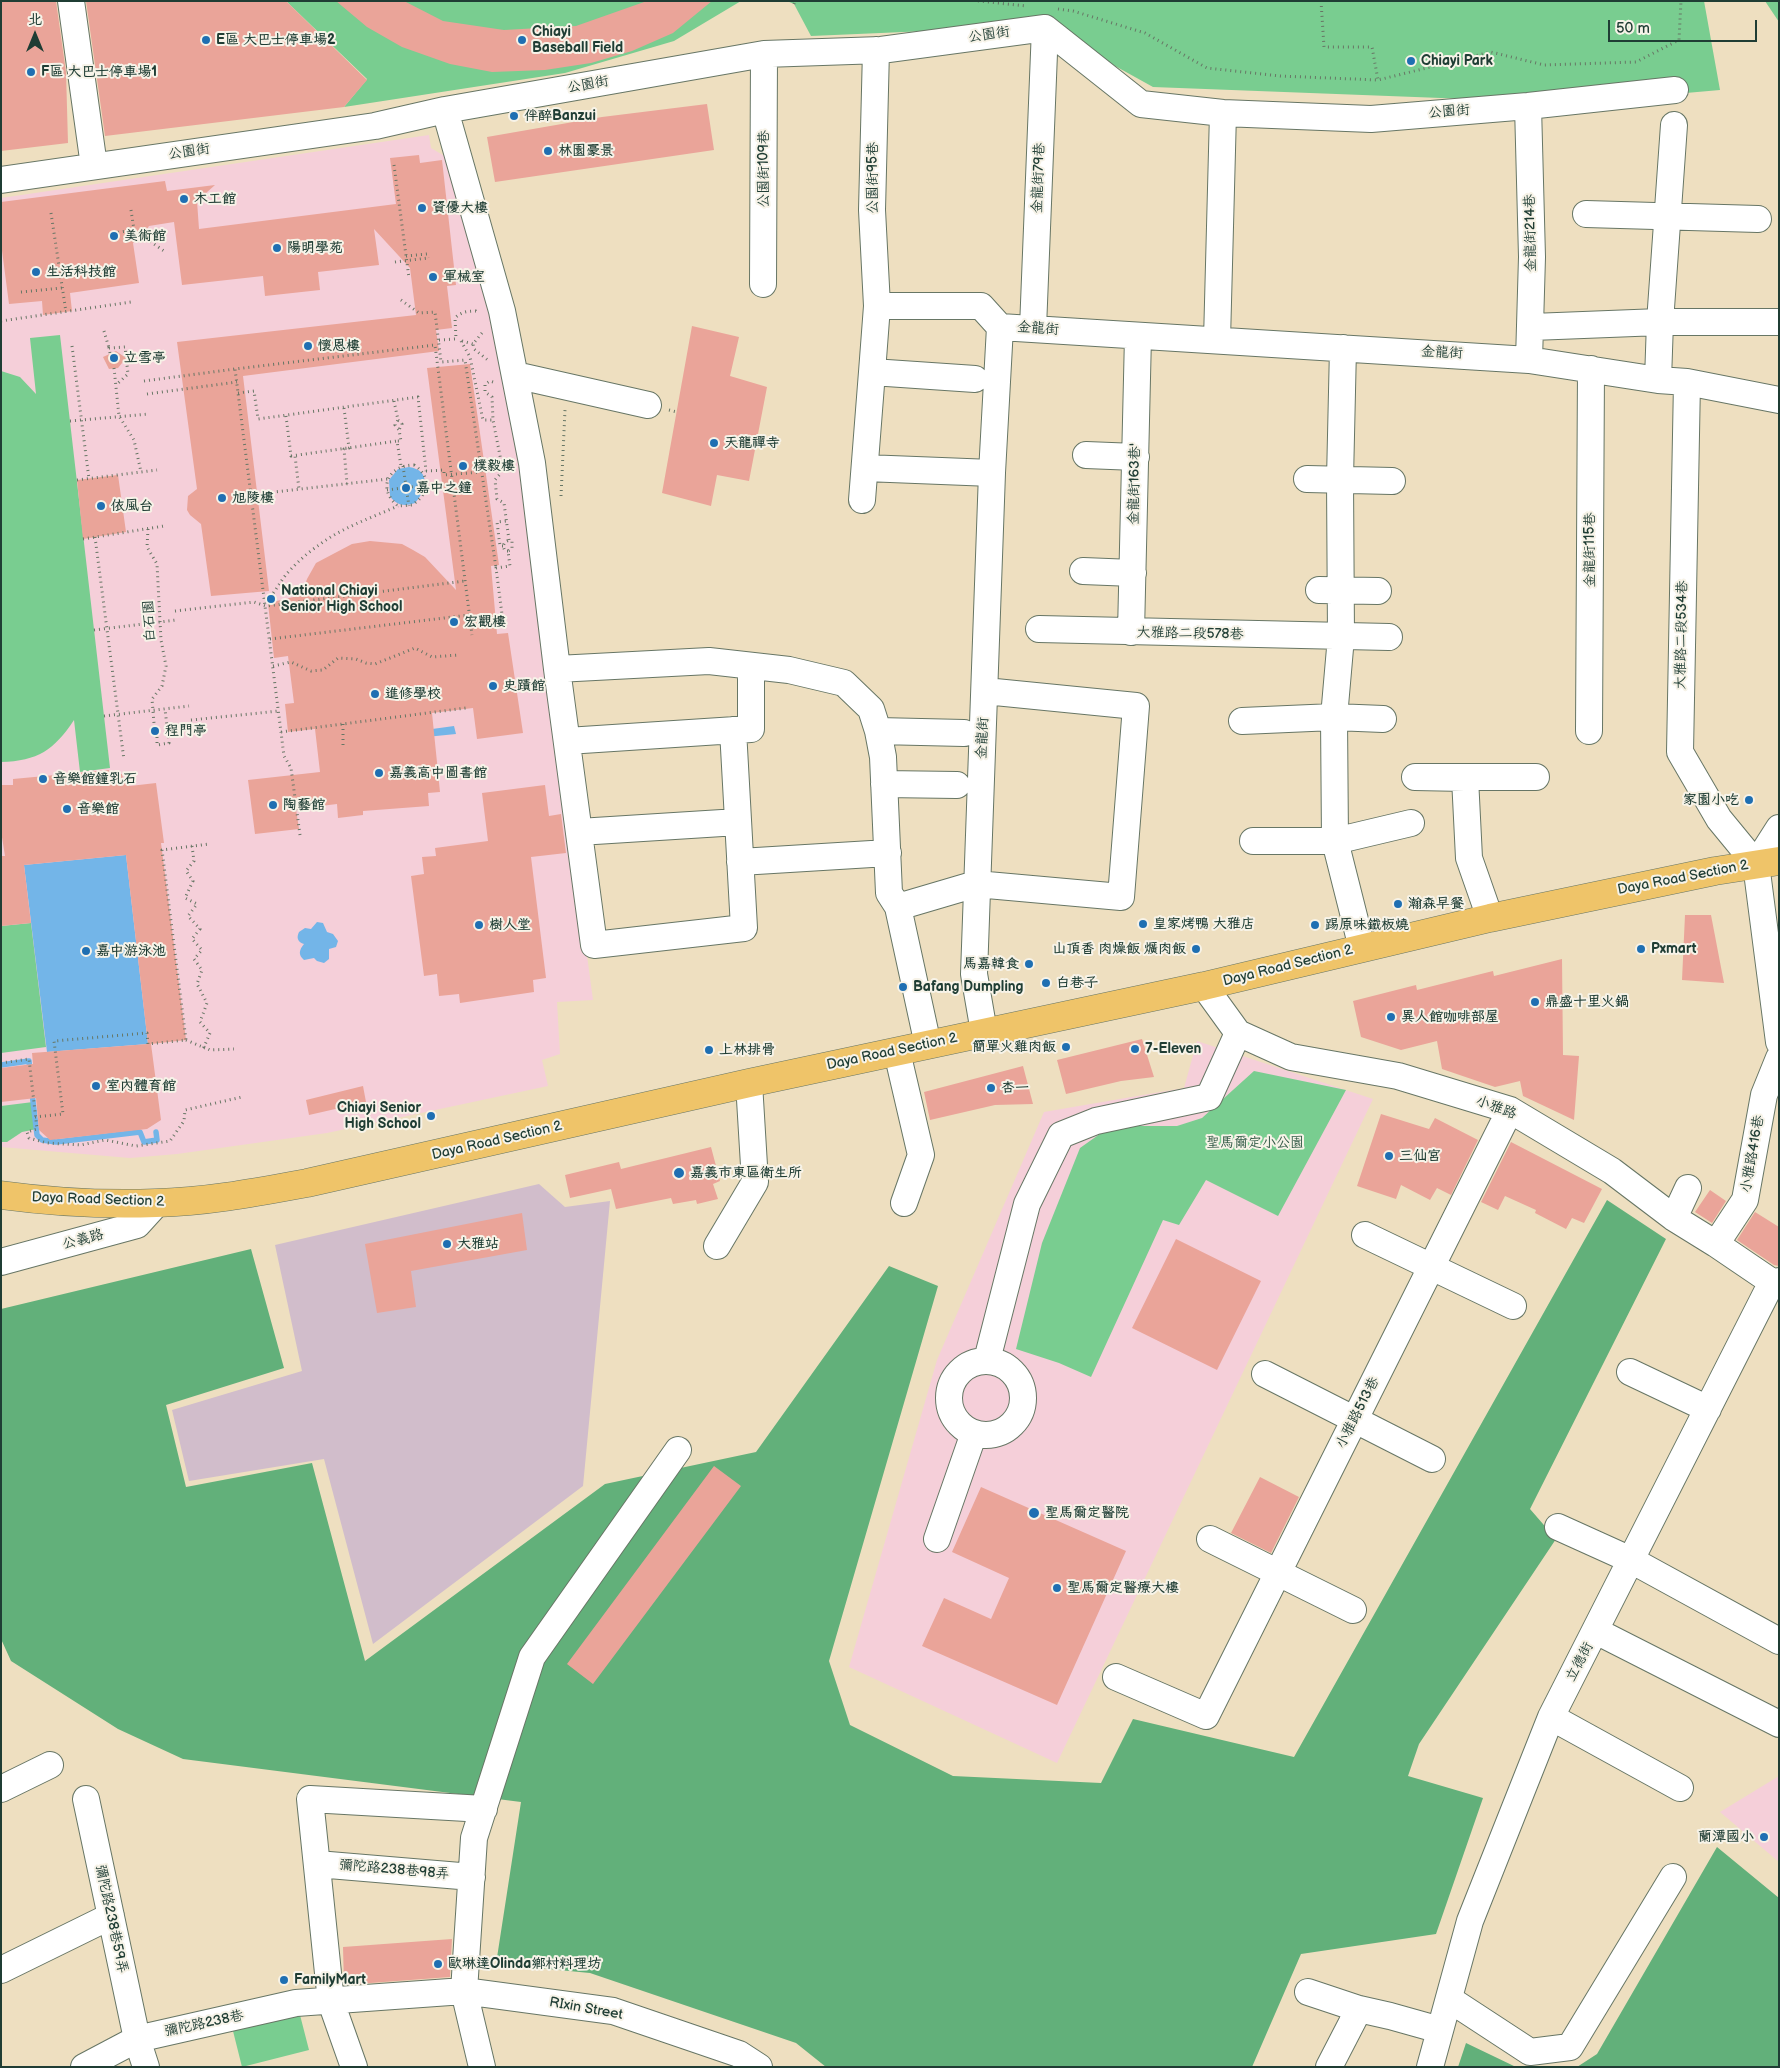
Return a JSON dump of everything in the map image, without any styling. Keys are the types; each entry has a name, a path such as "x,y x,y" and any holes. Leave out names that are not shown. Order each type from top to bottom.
{"main road":[{"name":"Daya Road Section 2","path":"1,1195 54,1202 157,1203 249,1194 349,1175 749,1083 1204,986 1490,918 1768,862"}],"street":[{"path":"71,1 94,166"},
{"name":"公園街","path":"1,180 375,126 445,110 764,54 876,50 1044,14 1141,104 1223,113 1371,119 1528,106 1675,90"},
{"name":"金龍街79巷","path":"1033,328 1044,14"},
{"name":"公園街95巷","path":"862,500 877,306 872,210 876,50"},
{"name":"公園街109巷","path":"763,284 764,54"},
{"name":"金龍街214巷","path":"1528,106 1532,257 1530,360"},
{"path":"445,110 502,311 498,381 532,463 594,945 744,928 733,730"},
{"path":"1217,340 1223,113"},
{"path":"1658,380 1660,322 1674,125"},
{"path":"1586,214 1758,219"},
{"path":"877,306 981,306 1000,327"},
{"path":"1532,327 1660,322 1779,322"},
{"name":"金龍街","path":"984,1032 974,974 976,884 992,473 1000,327 1530,360 1658,380 1687,382 1779,400"},
{"name":"金龍街163巷'","path":"1131,632 1138,336"},
{"path":"1343,348 1340,479 1330,590 1341,637 1334,717 1335,840 1362,948"},
{"name":"金龍街115巷","path":"1589,731 1591,370"},
{"path":"872,372 975,379"},
{"path":"498,381 566,387 648,405"},
{"name":"大雅路二段534巷","path":"1687,382 1680,752 1719,819 1768,862"},
{"path":"1086,455 1136,457"},
{"path":"865,468 992,473"},
{"path":"1307,479 1392,481"},
{"path":"1083,571 1133,573"},
{"path":"1330,590 1378,591"},
{"name":"大雅路二段578巷","path":"1039,629 1389,637"},
{"path":"557,669 709,661 789,670 844,683 871,709 883,757 889,893 898,907 928,1045"},
{"path":"567,741 751,729 751,666"},
{"path":"898,907 976,884 1121,897 1136,706 985,691"},
{"path":"1242,720 1334,717 1383,719"},
{"path":"878,731 964,733"},
{"path":"1490,918 1469,858 1465,778 1414,777 1536,777"},
{"path":"884,784 957,785"},
{"path":"579,832 738,822"},
{"path":"1253,841 1335,840 1411,823"},
{"path":"1779,828 1768,862 1779,1042"},
{"path":"740,862 888,853"},
{"name":"小雅路","path":"1204,986 1238,1033 1291,1058 1398,1076 1510,1110 1612,1171 1674,1218 1777,1283"},
{"path":"987,1360 1027,1204 1061,1135 1096,1121 1209,1097 1238,1033"},
{"path":"897,1052 921,1155 904,1203"},
{"name":"小雅路416巷","path":"1716,1244 1745,1200 1764,1095 1779,1058"},
{"path":"717,1246 755,1182 749,1083"},
{"name":"小雅路513巷","path":"1116,1677 1206,1716 1510,1110"},
{"path":"1674,1218 1688,1188"},
{"name":"公義路","path":"1,1262 138,1225 157,1203"},
{"path":"1365,1235 1513,1306"},
{"name":"立德街","path":"1430,2067 1470,1921 1551,1717 1708,1409 1777,1283"},
{"path":"987,1360 1000,1363 1011,1369 1019,1380 1023,1392 1023,1405 1018,1417 1010,1427 998,1433 985,1435 974,1433 963,1427 953,1414 949,1397 951,1385 956,1375 965,1367 976,1362 987,1360"},
{"path":"1630,1372 1708,1409"},
{"path":"1265,1374 1432,1459"},
{"path":"937,1539 974,1433"},
{"path":"482,2067 464,1991 474,1838 532,1657 678,1450"},
{"path":"1558,1526 1631,1560 1779,1641"},
{"path":"1210,1539 1353,1610"},
{"path":"1596,1631 1779,1724"},
{"path":"1551,1717 1680,1788"},
{"path":"1,1790 50,1765"},
{"name":"彌陀路238巷59弄","path":"86,1799 137,2039 146,2067"},
{"path":"354,2067 331,2002 310,1799 484,1808"},
{"name":"彌陀路238巷98弄","path":"317,1864 472,1877"},
{"path":"1449,1999 1530,2052 1570,2047 1673,1877"},
{"path":"1,1970 111,1916"},
{"name":"彌陀路238巷","path":"84,2067 137,2039 296,2004 464,1991"},
{"name":"RIxin Street","path":"464,1991 613,2011 739,2054 759,2067"},
{"path":"1308,1992 1359,2009 1440,2030"},
{"path":"1329,2067 1359,2009"}],"path":[{"path":"978,1 1044,14 1072,10 1145,33 1206,68 1280,76 1378,80 1491,52 1544,65 1636,62 1679,40 1682,1"},
{"path":"1321,1 1324,47 1372,47 1378,80"},
{"path":"394,165 409,278"},
{"path":"131,210 134,230"},
{"path":"51,213 66,312"},
{"path":"113,233 134,230 164,251"},
{"path":"396,262 406,258 427,254 428,258 406,258"},
{"path":"21,292 62,288"},
{"path":"401,300 420,313 435,312 441,362 465,360 504,630"},
{"path":"1,320 131,302"},
{"path":"482,318 476,311 467,311 455,318 458,340 470,357 483,420 493,420"},
{"path":"473,344 480,338 483,328"},
{"path":"104,331 110,353"},
{"path":"439,340 458,340 473,344"},
{"path":"473,344 474,349 490,362"},
{"path":"144,381 435,345 472,635"},
{"path":"72,346 89,479"},
{"path":"109,348 125,348 128,374 116,384"},
{"path":"114,368 119,416 134,440 141,472"},
{"path":"235,369 284,756 291,768 300,835"},
{"path":"492,397 485,392 485,384 498,381"},
{"path":"498,381 492,397 493,420 502,466 500,474 495,480 497,499 504,503 509,540 512,541 512,549 508,551"},
{"path":"146,394 237,382"},
{"path":"561,496 566,387"},
{"path":"238,393 254,391 258,419 418,397 426,477 426,485 421,497 415,504 398,506 370,519 351,525 319,545 285,576 275,593 265,600"},
{"path":"394,401 398,420 402,424 399,430"},
{"path":"344,408 347,484"},
{"path":"70,421 149,414"},
{"path":"286,416 291,456 294,456 299,489"},
{"path":"294,456 401,441 399,430 395,425 398,420"},
{"path":"397,442 409,506"},
{"path":"398,506 391,499 387,490 388,479 392,473 402,466 414,466 424,471 444,470 444,475 481,472"},
{"path":"77,480 156,470"},
{"path":"257,494 388,479"},
{"path":"387,490 426,485"},
{"path":"496,568 510,566 508,551 505,551 503,546 500,546 497,522 506,521"},
{"path":"84,539 164,526"},
{"name":"白石園","path":"148,529 147,547 158,564 161,640 166,666 162,686 152,699 153,711"},
{"path":"95,537 124,760"},
{"path":"503,546 509,540"},
{"path":"175,611 254,602 266,606 465,582"},
{"path":"270,639 469,615"},
{"path":"94,630 176,620"},
{"path":"273,666 291,662 311,671 323,670 338,658 356,659 375,664 415,648 432,657 458,655"},
{"path":"104,716 189,706"},
{"path":"281,732 466,708"},
{"path":"156,737 157,744 169,743 165,709"},
{"path":"153,711 154,722"},
{"path":"191,720 279,711"},
{"path":"343,724 343,745"},
{"path":"186,1040 162,850 209,844"},
{"path":"192,846 194,861 186,871 193,881 185,898 197,904 188,916 200,929 192,940 202,950 194,959 202,970 197,984 207,1002 200,1022 210,1033 204,1047"},
{"path":"35,1117 63,1114 54,1041 147,1033 148,1044 186,1040 210,1050 234,1049"},
{"path":"1,1063 29,1059 37,1129 27,1132 29,1138 47,1143 81,1145 105,1140 136,1146 170,1141 184,1121 185,1110 242,1097"}],"shaded area":[{"name":"National Chiayi Senior High School","path":"429,135 431,148 453,161 495,311 524,464 557,733 593,1000 557,1002 560,1054 542,1060 548,1086 327,1133 177,1154 130,1158 1,1147 1,198"},
{"name":"聖馬爾定醫院","path":"1197,1041 1373,1099 1057,1763 849,1667 937,1360 1044,1112 1184,1088"},
{"path":"539,1184 565,1207 610,1201 583,1486 373,1644 324,1459 189,1481 172,1410 302,1371 275,1245"},
{"name":"蘭潭國小","path":"1779,1776 1779,1862 1720,1812"}],"green space":[{"name":"Chiayi Baseball Field","path":"286,1 741,1 674,41 565,73 344,107 367,79"},
{"name":"Chiayi Park","path":"787,1 1704,1 1720,90 1572,103 1153,87 1043,26 811,36 794,4"},
{"path":"1765,1 1779,1 1779,22"},
{"path":"60,335 110,768 80,772 74,720 59,739 44,752 25,759 1,762 1,371 20,377 36,394 30,338"},
{"path":"31,923 46,1047 1,1053 1,926"},
{"name":"聖馬爾定小公園","path":"1254,1071 1346,1090 1278,1216 1206,1180 1179,1225 1163,1220 1091,1377 1059,1363 1016,1349 1042,1243 1080,1148 1111,1126 1177,1126 1202,1118"},
{"path":"33,1102 37,1129 22,1132 7,1142 1,1142 1,1106"},
{"path":"1607,1200 1666,1239 1530,1509 1556,1539 1419,1744 1408,1776 1483,1798 1436,1934 1301,1954 1252,2067 826,2067 796,2043 590,1973 496,1964 521,1802 183,1759 118,1729 11,1661 1,1639 1,1309 251,1249 284,1368 166,1405 186,1487 312,1463 365,1661 605,1484 756,1452 889,1266 938,1286 829,1661 850,1725 953,1776 1101,1783 1133,1719 1294,1757"},
{"path":"1717,1847 1779,1898 1779,2067 1577,2067 1597,2054"},
{"path":"300,2015 309,2050 242,2067 233,2031"},
{"path":"1466,2043 1516,2067 1458,2067"}],"water":[{"path":"409,467 421,472 425,481 419,498 415,503 407,505 395,501 390,496 389,480 398,469"},
{"path":"454,726 456,734 426,737 425,730"},
{"name":"嘉中游泳池","path":"126,855 148,1044 47,1052 24,865"},
{"path":"317,922 323,923 327,932 333,934 338,941 336,947 329,949 329,959 324,963 314,958 304,960 300,954 304,944 298,940 299,932 305,928 311,929"}],"building":[{"name":"F區 大巴士停車場1","path":"1,1 56,1 66,72 68,143 1,151"},
{"name":"E區 大巴士停車場2","path":"86,1 286,1 367,80 344,107 105,136"},
{"name":"Chiayi Baseball Field","path":"336,1 404,1 443,21 504,30 576,26 647,1 712,1 673,33 632,51 591,63 545,70 492,72 450,64 402,47 367,27"},
{"path":"707,104 714,150 495,182 487,137 602,117"},
{"path":"419,155 420,163 442,160 456,285 447,286 452,328 436,330 439,351 243,376 269,591 211,596 201,524 187,510 188,496 197,489 177,342 416,315 410,268 374,229 379,265 318,272 320,290 265,296 263,276 182,285 174,222 149,226 143,235 133,243 139,283 70,293 72,311 43,315 42,301 9,304 1,243 1,202 165,181 167,191 215,185 197,201 199,229 396,204 390,158"},
{"name":"天龍禪寺","path":"692,326 739,337 730,376 767,387 749,481 717,475 711,506 662,493"},
{"name":"立雪亭","path":"116,351 126,358 118,368 109,369 103,357"},
{"path":"470,364 499,565 491,566 497,634 508,633 523,733 477,739 473,708 432,713 440,792 428,793 429,806 363,811 363,815 338,818 337,804 296,809 299,829 255,834 248,780 320,772 315,729 288,732 285,704 294,703 288,656 274,658 268,603 302,595 307,579 316,563 352,544 370,541 402,544 413,550 425,557 456,590 427,368"},
{"name":"依風台","path":"118,475 126,532 83,539 77,480"},
{"path":"109,770 110,775 122,774 124,781 129,781 130,786 156,783 164,843 161,843 186,1040 151,1044 161,1120 147,1129 50,1140 39,1130 36,1098 1,1102 1,1068 33,1064 32,1053 148,1044 126,855 24,865 31,923 1,926 1,856 5,856 1,831 1,785 13,785 13,779"},
{"name":"樹人堂","path":"545,785 549,816 561,814 566,853 531,857 546,978 533,980 534,992 460,1003 459,994 439,996 437,974 424,976 411,876 424,874 422,857 436,856 435,848 488,841 482,793"},
{"path":"1685,915 1711,915 1724,983 1682,980"},
{"path":"1562,959 1563,1055 1579,1056 1574,1120 1523,1096 1520,1081 1495,1087 1442,1069 1437,1041 1401,1050 1361,1037 1353,1001 1416,985 1417,990 1493,971 1494,976"},
{"path":"1142,1039 1154,1077 1121,1081 1066,1094 1057,1060"},
{"path":"1023,1066 1033,1104 995,1105 930,1120 924,1092"},
{"path":"363,1086 366,1102 309,1115 306,1100"},
{"path":"1381,1114 1429,1129 1435,1118 1478,1140 1451,1195 1437,1188 1430,1200 1401,1185 1396,1199 1357,1186"},
{"path":"1511,1142 1602,1189 1584,1223 1572,1218 1566,1229 1535,1213 1536,1210 1505,1196 1498,1210 1481,1202"},
{"path":"711,1147 720,1181 713,1184 718,1199 697,1204 696,1200 673,1204 671,1198 616,1209 611,1189 570,1198 565,1175 619,1162 621,1169"},
{"path":"1710,1190 1726,1201 1712,1223 1695,1212"},
{"path":"1755,1212 1779,1227 1779,1266 1774,1265 1737,1240"},
{"path":"522,1213 527,1250 411,1271 416,1307 377,1313 365,1244"},
{"path":"1176,1239 1261,1281 1217,1370 1132,1328"},
{"path":"714,1466 741,1486 593,1684 567,1664"},
{"path":"1260,1477 1299,1497 1271,1553 1231,1533"},
{"name":"聖馬爾定醫療大樓","path":"981,1487 1126,1551 1057,1705 922,1646 944,1598 991,1619 1009,1578 952,1552"},
{"path":"452,1939 450,1977 344,1985 343,1947"}],"waterway":[{"path":"1,1065 29,1061 30,1071"},
{"path":"32,1093 37,1135 42,1140 56,1142 140,1132 144,1142 157,1140 156,1132"}],"place":[{"name":"E區 大巴士停車場2","path":"206,40"},
{"name":"Chiayi Baseball Field","path":"522,40"},
{"name":"Chiayi Park","path":"1411,61"},
{"name":"F區 大巴士停車場1","path":"31,72"},
{"name":"伴醉Banzui","path":"514,116"},
{"name":"林園豪景","path":"548,151"},
{"name":"木工館","path":"184,199"},
{"name":"資優大樓","path":"422,208"},
{"name":"美術館","path":"114,236"},
{"name":"陽明學苑","path":"277,248"},
{"name":"生活科技館","path":"36,272"},
{"name":"軍械室","path":"433,277"},
{"name":"懷恩樓","path":"308,346"},
{"name":"立雪亭","path":"114,358"},
{"name":"天龍禪寺","path":"714,443"},
{"name":"樸毅樓","path":"463,466"},
{"name":"嘉中之鐘","path":"406,488"},
{"name":"旭陵樓","path":"222,498"},
{"name":"依風台","path":"101,506"},
{"name":"National Chiayi Senior High School","path":"271,599"},
{"name":"宏觀樓","path":"454,622"},
{"name":"史蹟館","path":"493,686"},
{"name":"進修學校","path":"375,694"},
{"name":"程門亭","path":"155,731"},
{"name":"嘉義高中圖書館","path":"379,773"},
{"name":"音樂館鐘乳石","path":"43,779"},
{"name":"家園小吃","path":"1749,800"},
{"name":"陶藝館","path":"273,805"},
{"name":"音樂館","path":"67,809"},
{"name":"瀚森早餐","path":"1398,904"},
{"name":"皇家烤鴨 大雅店","path":"1143,924"},
{"name":"樹人堂","path":"479,925"},
{"name":"踢原味鐵板燒","path":"1315,925"},
{"name":"山頂香 肉燥飯 爌肉飯","path":"1196,949"},
{"name":"Pxmart","path":"1641,949"},
{"name":"嘉中游泳池","path":"86,951"},
{"name":"馬嘉韓食","path":"1029,964"},
{"name":"白巷子","path":"1046,983"},
{"name":"Bafang Dumpling","path":"903,987"},
{"name":"鼎盛十里火鍋","path":"1535,1002"},
{"name":"異人館咖啡部屋","path":"1391,1017"},
{"name":"簡單火雞肉飯","path":"1066,1047"},
{"name":"7-Eleven","path":"1135,1049"},
{"name":"上林排骨","path":"709,1050"},
{"name":"室內體育館","path":"96,1086"},
{"name":"杏一","path":"991,1088"},
{"name":"Chiayi Senior High School","path":"431,1116"},
{"name":"三仙宮","path":"1389,1156"},
{"name":"嘉義市東區衛生所","path":"679,1173"},
{"name":"大雅站","path":"447,1244"},
{"name":"聖馬爾定醫院","path":"1034,1513"},
{"name":"聖馬爾定醫療大樓","path":"1057,1588"},
{"name":"蘭潭國小","path":"1764,1837"},
{"name":"歐琳達Olinda鄉村料理坊","path":"438,1964"},
{"name":"FamilyMart","path":"284,1980"}]}
